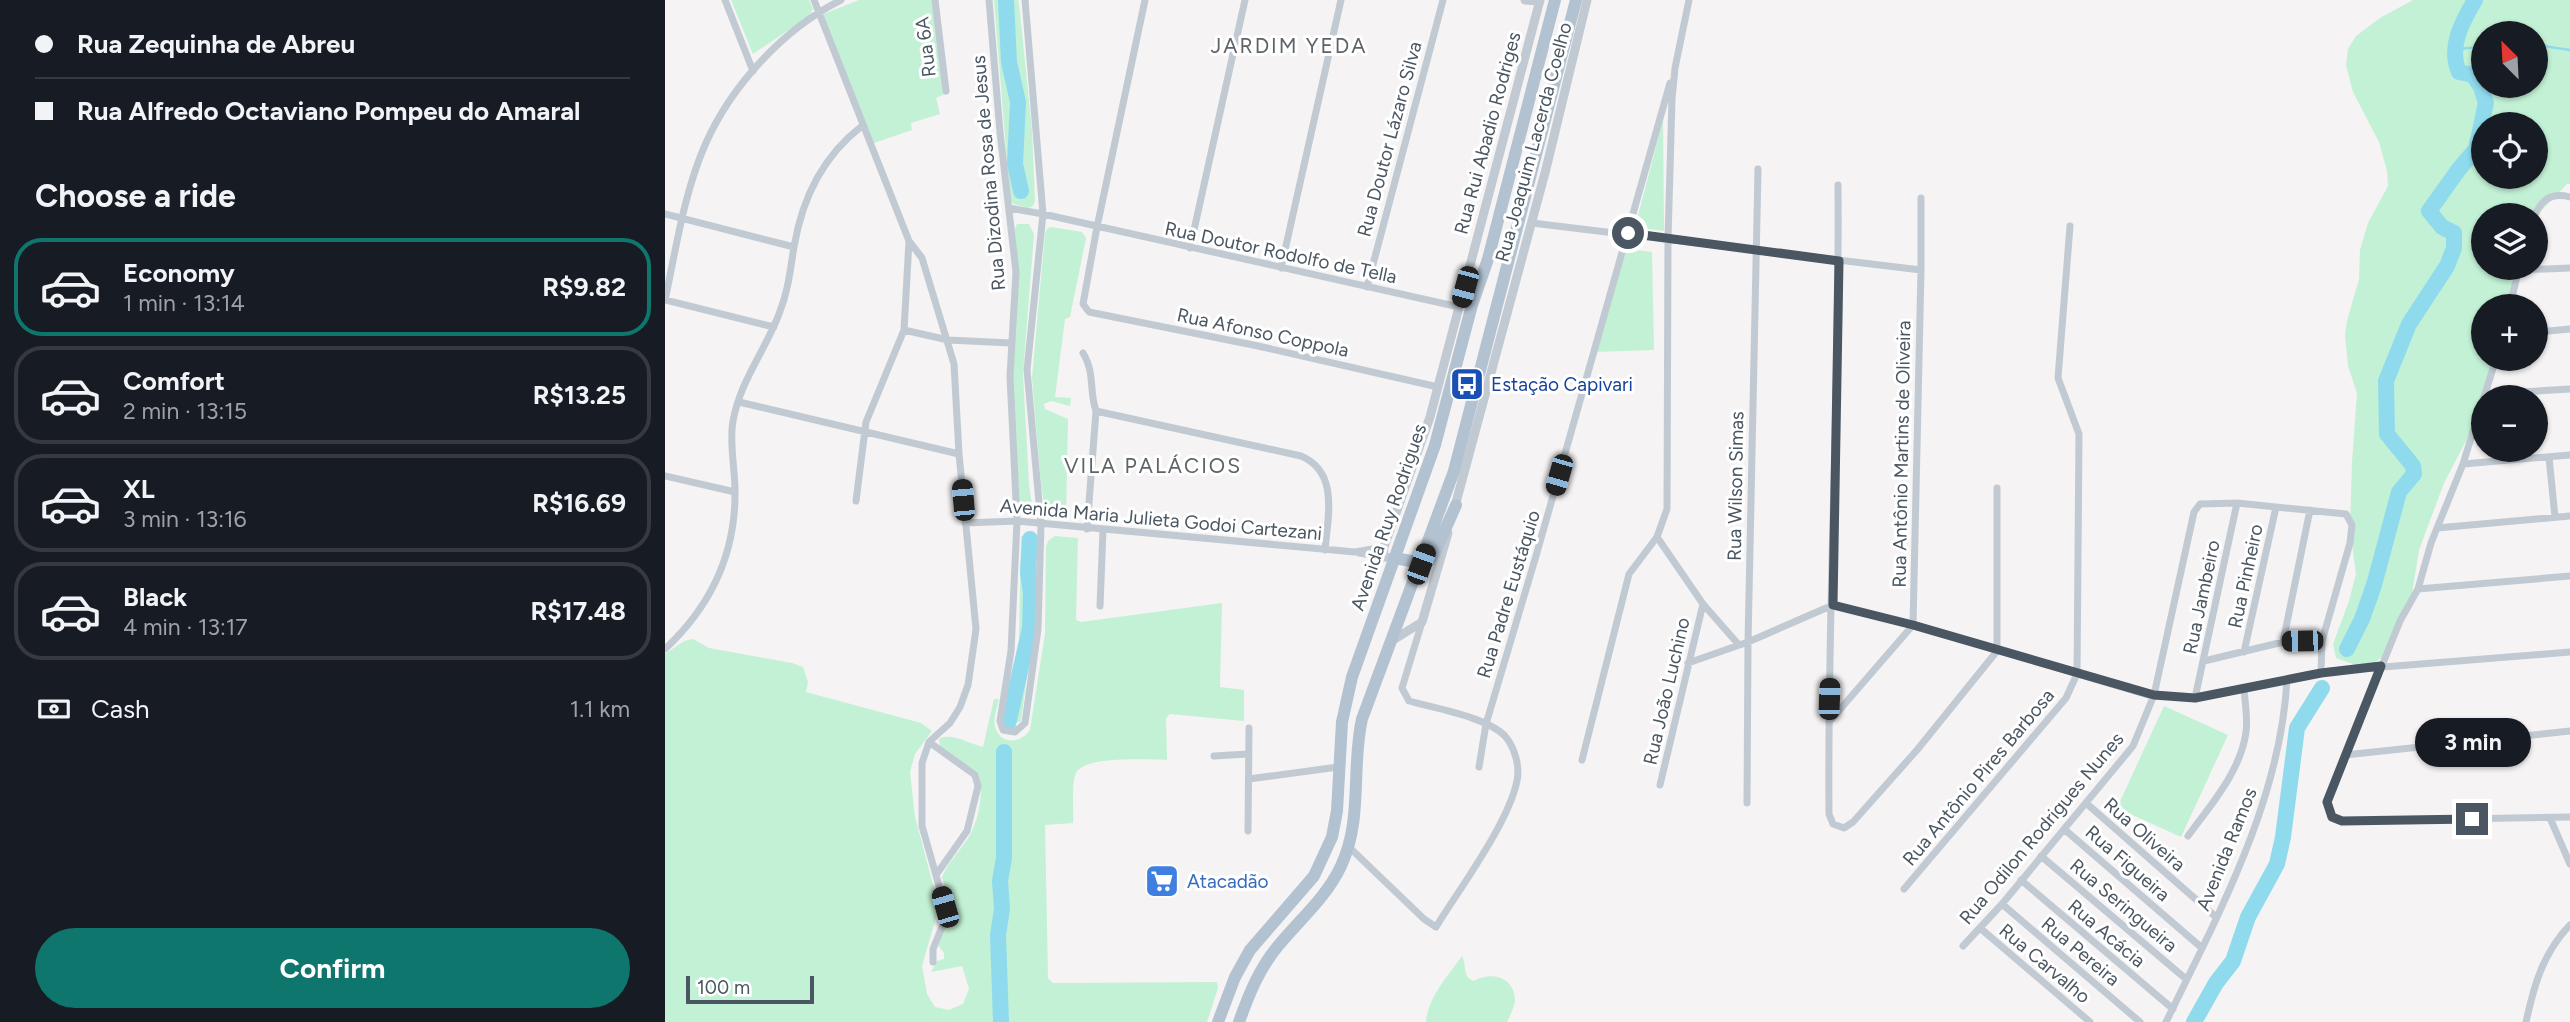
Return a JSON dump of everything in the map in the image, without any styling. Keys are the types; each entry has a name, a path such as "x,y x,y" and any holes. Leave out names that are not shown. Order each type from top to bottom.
{"main road":[{"name":"Avenida Ruy Rodrigues","path":"1218,1022 1232,984 1250,950 1314,876 1328,850 1337,811 1342,722 1352,677 1387,554 1443,417 1472,305 1488,259 1555,0"},
{"path":"1239,1022 1253,984 1264,964 1324,895 1342,864 1348,846 1354,815 1359,735 1367,704 1421,564 1467,428 1576,0"},
{"path":"1387,554 1421,564 1428,562 1455,505"}],"street":[{"path":"725,0 753,71"},
{"path":"814,0 862,126 909,238 922,258 954,364 959,454 976,629 968,685 960,707 950,723 929,742 922,763 922,826 945,907 944,922 933,949 933,962"},
{"path":"774,327 665,300 683,218 705,145 753,71 772,51 841,0"},
{"name":"Rua 6A","path":"935,0 946,91"},
{"name":"Rua Dizodina Rosa de Jesus","path":"989,0 1016,272 1010,376 1017,521 1011,651 1000,721 1003,730 1015,733 1025,723 1038,629 1041,524"},
{"path":"1025,0 1043,214 1027,370 1041,524"},
{"path":"1097,227 1145,0"},
{"path":"1190,248 1245,0"},
{"path":"1282,268 1341,0"},
{"name":"Rua Doutor Lázaro Silva","path":"1367,287 1443,0"},
{"path":"1525,0 1540,0"},
{"name":"Rua Rui Abadio Rodriges","path":"1387,554 1438,387 1540,0"},
{"name":"Rua Joaquim Lacerda Coelho","path":"1422,622 1532,223 1587,0"},
{"path":"1582,760 1629,574 1657,537 1667,509 1668,239 1675,68 1689,0"},
{"name":"Rua Padre Eustáquio","path":"1479,766 1486,724 1675,68"},
{"path":"665,649 687,628 718,578 729,551 734,526 733,422 745,379 774,327 789,282 803,208 813,184 842,142 862,126"},
{"name":"Rua Wilson Simas","path":"1747,803 1758,169"},
{"path":"1838,185 1839,261 1829,723 1829,814 1833,824 1844,828 1853,822 1917,750 1997,650 1997,488"},
{"path":"2540,203 2551,197 2570,197"},
{"name":"Rua Antônio Martins de Oliveira","path":"1913,625 1921,198"},
{"name":"Rua Doutor Rodolfo de Tella","path":"1009,208 1459,307"},
{"path":"665,214 794,247"},
{"path":"1532,223 1921,270"},
{"name":"Rua Antônio Pires Barbosa","path":"1904,889 2066,698 2077,674 2079,434 2059,386 2058,371 2070,226"},
{"name":"Rua Afonso Coppola","path":"1097,227 1083,304 1089,312 1438,387"},
{"path":"856,501 864,431 871,407 904,330 909,238"},
{"path":"2548,268 2570,268"},
{"path":"2548,331 2570,329"},
{"path":"904,330 948,340 1011,343"},
{"path":"1083,353 1092,374 1091,398 1095,411 1087,529"},
{"path":"2548,392 2570,390"},
{"path":"739,402 959,454"},
{"path":"1095,411 1301,456 1313,461 1322,473 1329,491 1325,550"},
{"path":"2471,438 2437,528 2418,589 2400,621 2327,802 2332,817 2342,821 2570,817"},
{"path":"2463,464 2570,455"},
{"path":"2549,457 2555,517"},
{"path":"665,475 735,492"},
{"name":"Rua Odilon Rodrigues Nunes","path":"1963,946 2002,904 2133,746 2154,695 2194,512 2200,504 2218,501 2237,503"},
{"path":"2237,503 2346,514 2351,525 2350,543 2322,641 2321,673"},
{"name":"Rua Jambeiro","path":"2195,698 2237,503"},
{"name":"Rua Pinheiro","path":"2244,652 2276,507"},
{"path":"2283,642 2310,510"},
{"path":"2437,528 2570,516"},
{"name":"Avenida Maria Julieta Godoi Cartezani","path":"965,523 1017,521 1387,554"},
{"path":"1100,606 1103,530"},
{"path":"1657,537 1703,604 1739,645"},
{"path":"2418,589 2570,576"},
{"name":"Rua João Luchino","path":"1660,785 1703,604"},
{"path":"1688,663 1748,642 1833,605 1913,625 2154,695 2195,698 2321,673 2570,652"},
{"path":"1348,846 1436,927 1508,809 1517,779 1516,754 1504,735 1486,724 1409,701 1404,695 1402,688 1422,622"},
{"path":"1390,642 1422,622"},
{"path":"1829,723 1913,625"},
{"path":"2204,661 2283,642 2322,641"},
{"name":"Avenida Ramos","path":"2166,1022 2256,826 2285,716 2287,679"},
{"path":"2188,836 2221,792 2238,759 2246,732 2244,689"},
{"path":"1248,831 1249,728"},
{"path":"2345,755 2570,731"},
{"path":"929,742 975,775 978,786 967,831 936,875"},
{"path":"1213,756 1248,754"},
{"path":"1249,779 1338,767"},
{"name":"Rua Oliveira","path":"2086,803 2215,916"},
{"path":"2550,818 2570,864"},
{"name":"Rua Figueira","path":"2064,829 2202,948"},
{"name":"Rua Seringueira","path":"2042,856 2186,979"},
{"name":"Rua Acácia","path":"2021,880 2172,1009"},
{"name":"Rua Pereira","path":"2002,904 2140,1022"},
{"path":"2526,1022 2539,971 2550,950 2570,925"},
{"name":"Rua Carvalho","path":"1980,928 2090,1022"}],"green space":[{"path":"731,0 809,0 813,9 809,16 753,54"},
{"path":"859,0 938,0 949,92 936,98 940,114 911,123 912,130 871,144 821,15"},
{"path":"994,0 1018,0 1019,3 1032,130 1035,201 1033,206 1028,208 1013,204 1010,199"},
{"path":"2413,0 2570,0 2570,184 2548,204 2471,203 2471,280 2517,280 2513,294 2471,294 2471,371 2490,371 2485,385 2471,385 2471,429 2444,483 2419,550 2410,606 2385,655 2374,663 2361,667 2336,658 2333,644 2356,574 2350,530 2357,393 2348,366 2345,335 2359,279 2360,250 2368,223 2388,186 2379,142 2353,92 2346,65 2348,49 2356,36 2380,18"},
{"path":"1663,120 1664,231 1635,227"},
{"path":"1017,224 1029,224 1034,234 1023,374 1033,512 1025,516 1019,510 1013,381 1014,230"},
{"path":"1051,227 1082,232 1086,238 1070,317 1065,319 1055,397 1071,398 1070,406 1051,401 1044,404 1045,409 1068,419 1066,518 1050,516 1045,510 1032,378 1045,233"},
{"path":"1620,248 1652,252 1654,350 1593,352"},
{"path":"1035,535 1035,614 1021,721 1013,724 1007,721 1006,715 1019,640 1021,536"},
{"path":"1055,536 1078,538 1076,620 1081,622 1222,603 1220,687 1244,690 1244,721 1170,714 1166,718 1167,760 1104,761 1082,767 1076,773 1074,783 1073,823 1045,825 1048,978 1053,983 1217,982 1218,988 1207,1022 665,1022 665,654 684,641 693,639 709,648 792,663 803,667 808,682 806,692 921,723 932,731 915,754 910,772 915,817 939,907 922,966 927,994 935,1007 949,1010 963,1004 969,989 962,966 931,972 937,961 944,959 944,953 938,945 947,912 942,877 973,828 981,789 979,774 940,748 939,739 955,738 983,747 994,699 999,699 995,727 1002,737 1006,740 1017,740 1030,730 1045,634 1046,547 1048,541"},
{"path":"2164,706 2228,735 2181,837 2117,808"},
{"path":"1462,956 1466,974 1470,979 1474,981 1488,977 1501,978 1511,986 1515,1001 1507,1022 1426,1022 1435,995"}],"waterway":[{"path":"1006,0 1009,62 1018,102 1015,164 1021,191"},
{"path":"2347,649 2362,619 2374,585 2399,492 2414,474 2413,466 2387,434 2386,381 2409,324 2447,266 2454,248 2454,233 2442,227 2429,211 2476,149 2486,103 2481,87 2473,75 2459,72 2455,53 2461,26 2475,0"},
{"path":"2548,47 2570,50"},
{"path":"2455,49 2471,48"},
{"path":"1008,724 1030,628 1030,539"},
{"path":"2194,1022 2216,983 2233,961 2248,917 2277,864 2297,728 2322,688"},
{"path":"1001,1022 998,935 1002,909 1000,881 1004,858 1004,752"}],"place":[{"name":"Estação Capivari","path":"1467,384"},
{"name":"Atacadão","path":"1162,881"}],"district":[{"name":"JARDIM YEDA","path":"1289,46"},
{"name":"VILA PALÁCIOS","path":"1153,466"}],"route":[{"path":"1628,233 1839,261 1833,605 1913,625 2148,695 2195,698 2321,673 2381,666 2327,802 2327,810 2332,817 2342,821 2472,819"}]}
